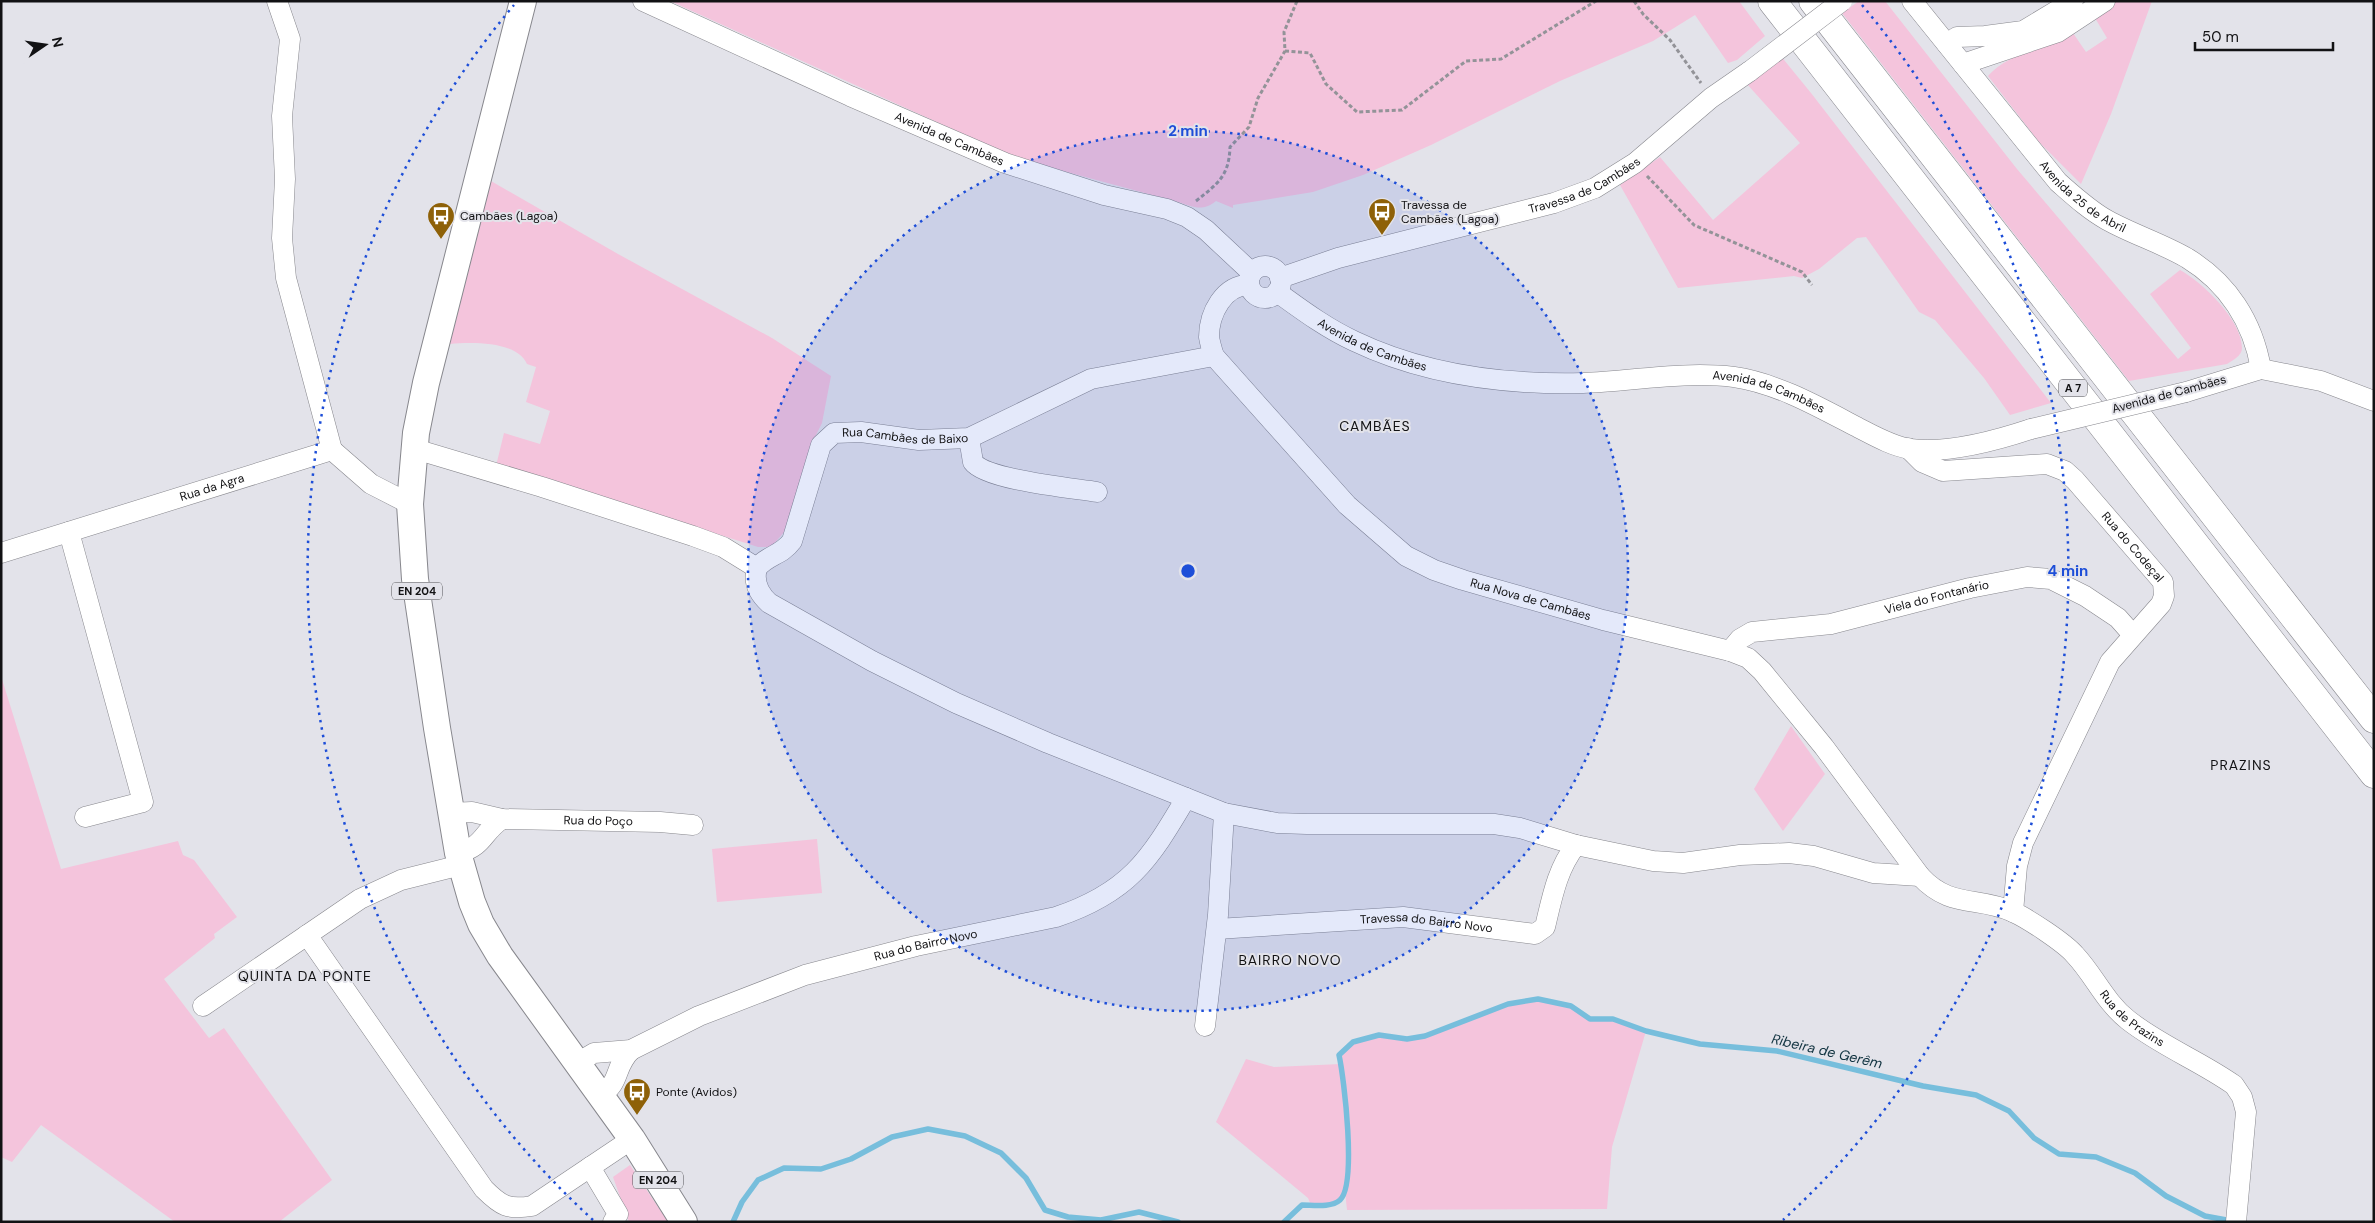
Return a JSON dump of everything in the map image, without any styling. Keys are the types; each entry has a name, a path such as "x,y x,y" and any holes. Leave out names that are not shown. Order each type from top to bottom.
{"highway":[{"name":"A 7","path":"1772,1 2374,774"},
{"name":"A 7","path":"1813,1 2374,719"}],"main road":[{"name":"EN 204","path":"523,1 426,383 415,449 410,504 415,579 450,813 472,902 481,924 500,956 632,1139 684,1222"}],"street":[{"path":"277,1 290,39 282,116 286,179 282,238 286,278 332,450 371,484 410,504"},
{"name":"Avenida de Cambães","path":"643,1 667,7 850,96 1005,163 1104,194 1167,209 1187,217 1206,230 1250,279 1260,267 1270,267 1278,285 1310,317 1354,341 1418,366 1493,380 1535,382 1583,383 1708,375 1734,377 1779,389 1875,436 1908,448 1956,447 1999,440 2031,430 2186,392 2261,369"},
{"name":"Travessa de Cambães","path":"1278,285 1338,258 1385,248 1573,196 1595,188 1635,163 1711,98 1750,71 1842,1"},
{"name":"Avenida 25 de Abril","path":"1912,1 2058,182 2083,204 2106,220 2186,258 2210,274 2228,292 2247,323 2258,351 2261,369"},
{"path":"1947,44 1957,37 1995,35 2023,30 2079,6 2105,1"},
{"path":"1963,64 2058,32 2079,6"},
{"path":"1214,356 1209,337 1211,325 1218,307 1224,296 1233,288 1250,279"},
{"name":"Rua Cambães de Baixo","path":"757,568 766,560 786,550 792,541 821,445 834,433 861,432 919,440 969,438 1091,380 1214,356"},
{"name":"Rua Nova de Cambães","path":"1214,356 1347,504 1406,556 1434,570 1463,580 1603,620 1730,651 1748,658 1762,671 1824,747 1920,876"},
{"path":"2261,369 2321,381 2374,401"},
{"path":"969,438 973,462 981,469 1005,477 1097,492"},
{"name":"Rua do Codeçal","path":"1908,448 1922,462 1943,470 2047,464 2065,471 2163,582 2164,596 2161,604 2110,662 2023,843 2018,866 2013,912"},
{"path":"415,449 533,484 723,547 757,568 757,588 768,603 872,661 956,703 1224,814 1277,823 1508,825 1576,845 1653,862 1683,863 1740,854 1789,852 1814,856 1873,873 1920,876"},
{"name":"Rua da Agra","path":"1,553 332,450"},
{"path":"69,532 143,802 85,817"},
{"name":"Viela do Fontanário","path":"1730,651 1740,640 1752,632 1831,624 1970,588 2027,577 2051,579 2085,596 2118,618 2133,636"},
{"name":"Rua do Bairro Novo","path":"631,1050 699,1016 805,974 916,946 1056,917 1077,910 1117,888 1135,873 1152,854 1186,798"},
{"name":"Rua do Poço","path":"450,813 472,812 502,820 518,818 660,822 693,825"},
{"path":"1205,1026 1217,929 1224,814"},
{"path":"204,1006 360,899 401,880 460,859 476,847 490,829 502,820"},
{"name":"Travessa do Bairro Novo","path":"1217,929 1403,917 1535,934 1545,927 1560,871 1566,858 1576,845"},
{"name":"Rua de Prazins","path":"1920,876 1939,893 2013,912 2075,954 2105,997 2126,1018 2146,1033 2234,1085 2242,1097 2246,1112 2236,1222"},
{"path":"307,935 484,1189 496,1201 514,1209 532,1206 632,1139"},
{"path":"577,1063 594,1054 631,1050"},
{"path":"600,1096 614,1084 620,1062 631,1050"},
{"path":"590,1167 618,1214 613,1222"}],"path":[{"path":"1187,217 1194,203 1217,184 1230,164 1230,148 1249,127 1258,98 1285,51 1284,32 1297,1"},
{"path":"1285,51 1310,53 1326,84 1357,112 1402,110 1466,61 1501,59 1596,1"},
{"path":"1634,1 1643,14 1670,40 1711,98"},
{"path":"1635,163 1694,225 1802,272 1812,285"}],"shaded area":[{"path":"670,1 1739,1 1765,36 1737,60 1728,63 1695,15 1653,41 1560,81 1431,145 1363,175 1313,192 1233,205 1233,208 1216,201 1207,206 1198,207 1037,164 994,148"},
{"path":"1859,1 1885,1 2017,169 2178,359 2191,348 2150,294 2180,270 2199,283 2228,314 2240,337 2242,351 2239,356 2227,364 2129,381 1842,13"},
{"path":"2117,1 2152,1 2111,114 2081,184 2039,142 1988,76 2017,56 2073,33 2086,52 2107,38 2095,18"},
{"path":"1780,55 2051,403 2010,415 1984,378 1935,320 1919,312 1866,237 1857,238 1819,269 1802,278 1794,276 1678,288 1620,185 1660,157 1713,220 1800,143 1746,83"},
{"path":"491,181 618,254 772,338 831,376 822,423 813,441 786,530 771,547 758,547 496,466 504,433 540,444 550,411 526,402 536,367 527,364 522,356 504,347 481,343 450,344"},
{"path":"1,676 61,869 178,841 183,855 194,860 237,917 214,934 215,938 164,979 209,1038 224,1028 332,1180 279,1222 175,1222 41,1125 12,1162 1,1157"},
{"path":"1791,726 1825,774 1783,831 1754,789"},
{"path":"817,839 822,893 717,902 712,849"},
{"path":"1538,999 1571,1006 1590,1019 1613,1019 1646,1031 1612,1147 1607,1209 1347,1210 1345,1191 1338,1200 1331,1204 1311,1205 1308,1198 1216,1122 1246,1059 1274,1067 1341,1064 1339,1055 1353,1042 1379,1035 1407,1039 1425,1036 1508,1004"},
{"path":"630,1165 668,1222 629,1222 613,1177"}],"waterway":[{"name":"Ribeira de Gerêm","path":"1284,1222 1302,1205 1322,1206 1336,1203 1340,1200 1345,1190 1348,1174 1348,1130 1339,1055 1353,1042 1379,1035 1407,1039 1425,1036 1508,1004 1538,999 1571,1006 1590,1019 1613,1019 1646,1031 1700,1044 1777,1051 1923,1086 1976,1095 2009,1111 2034,1138 2059,1154 2096,1157 2135,1173 2166,1196 2205,1216 2232,1221"},
{"name":"Ribeira de Gerêm","path":"733,1222 742,1202 758,1180 784,1168 821,1169 851,1159 892,1137 928,1129 965,1136 1001,1153 1026,1178 1045,1210 1068,1217 1101,1220 1139,1212 1178,1222"}],"place":[{"name":"Travessa de Cambães (Lagoa)","path":"1382,236"},
{"name":"Cambães (Lagoa)","path":"441,240"},
{"name":"Ponte (Avidos)","path":"637,1116"}],"district":[{"name":"CAMBÃES","path":"1375,426"},
{"name":"PRAZINS","path":"2241,765"},
{"name":"BAIRRO NOVO","path":"1290,960"},
{"name":"QUINTA DA PONTE","path":"305,976"}]}
